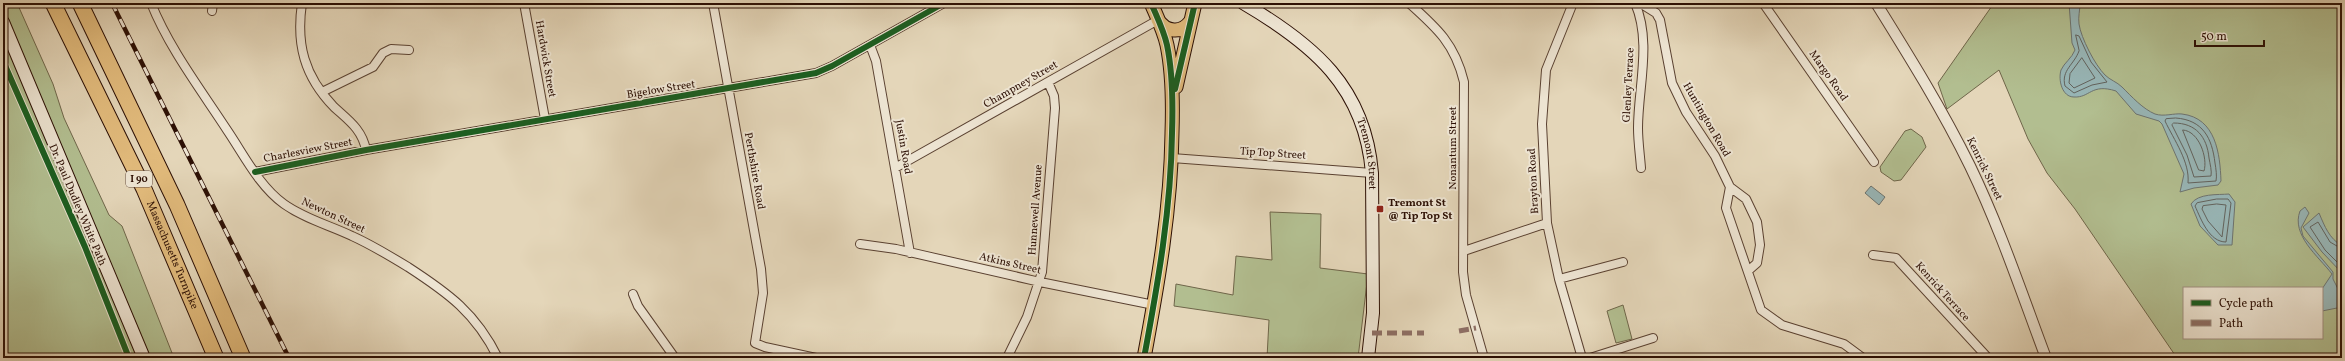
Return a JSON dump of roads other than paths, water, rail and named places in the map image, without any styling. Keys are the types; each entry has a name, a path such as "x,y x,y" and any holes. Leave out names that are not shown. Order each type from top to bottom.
{"highway":[{"name":"Massachusetts Turnpike","path":"53,3 144,189 216,358"},
{"name":"I 90","path":"80,3 178,205 243,358"}],"main road":[{"path":"1144,358 1165,244 1172,158 1173,102 1167,45 1151,3"},
{"path":"1173,102 1195,3"},
{"name":"Tremont Street","path":"1243,3 1299,40 1321,58 1337,77 1353,103 1362,122 1370,152 1372,173 1374,313 1368,358"},
{"path":"1158,20 1164,27 1174,30 1184,28 1190,22"},
{"path":"3,22 144,358"}],"street":[{"name":"Newton Street","path":"151,3 158,20 267,189 284,204 310,219 352,236 388,255 451,296 471,317 490,342 498,358"},
{"path":"302,3 299,31 302,52 309,73 322,92 354,124 363,139 366,150"},
{"name":"Hardwick Street","path":"524,3 545,119"},
{"name":"Perthshire Road","path":"713,3 761,275 763,293 755,343 766,348 816,358"},
{"name":"Bigelow Street","path":"366,150 728,89 821,71 944,3"},
{"name":"Nonantum Street","path":"1409,3 1439,30 1448,42 1456,56 1464,82 1464,251 1466,295 1484,358"},
{"name":"Brayton Road","path":"1573,3 1546,70 1543,92 1542,124 1547,223 1559,279 1582,358"},
{"name":"Glenley Terrace","path":"1635,3 1641,28 1643,52 1638,130 1641,168"},
{"name":"Huntington Road","path":"1640,3 1656,13 1660,20 1672,83 1686,112 1715,156 1730,187 1746,199 1756,222 1760,245 1757,263 1748,270"},
{"name":"Margo Road","path":"1763,3 1874,162"},
{"name":"Kenrick Street","path":"1876,3 1936,101 1970,166 1992,214 2046,358"},
{"name":"Champney Street","path":"895,168 1158,20"},
{"name":"Justin Road","path":"870,45 876,60 910,253"},
{"path":"322,92 373,67 383,53 391,49 409,50"},
{"name":"Hunnewell Avenue","path":"1007,358 1024,324 1040,282 1043,267 1055,108 1054,96 1048,82"},
{"name":"Charlesview Street","path":"255,172 366,150"},
{"name":"Tip Top Street","path":"1172,158 1372,173"},
{"path":"1730,187 1726,208 1761,310 1769,316 1794,329 1844,344 1864,358"},
{"path":"1464,251 1547,223"},
{"name":"Atkins Street","path":"860,244 910,253 1040,282 1154,305"},
{"name":"Kenrick Terrace","path":"1873,255 1896,258 1988,358"},
{"path":"1559,279 1623,262"},
{"path":"633,294 638,306 675,358"},
{"path":"1590,358 1653,338"}],"water":[{"path":"2069,3 2080,3 2079,21 2082,36 2093,58 2105,75 2120,85 2151,112 2158,115 2182,114 2193,117 2202,122 2209,130 2214,139 2219,160 2221,181 2218,185 2194,188 2180,192 2184,174 2162,124 2159,121 2136,114 2116,91 2101,89 2079,97 2066,94 2062,87 2060,74 2064,65 2075,50 2072,43"},
{"path":"1871,186 1885,197 1879,205 1865,193"},
{"path":"2229,194 2235,202 2232,245 2218,245 2200,226 2191,204 2194,200 2203,196"},
{"path":"2305,207 2309,213 2301,228 2303,236 2333,272 2333,279 2342,297 2342,307 2323,311 2323,288 2332,274 2302,237 2298,220 2300,211"},
{"path":"2319,213 2331,236 2342,246 2342,273 2322,252 2303,227"}],"railway":[{"path":"112,3 289,358"}],"place":[{"name":"Tremont St @ Tip Top St","path":"1380,209"}]}
